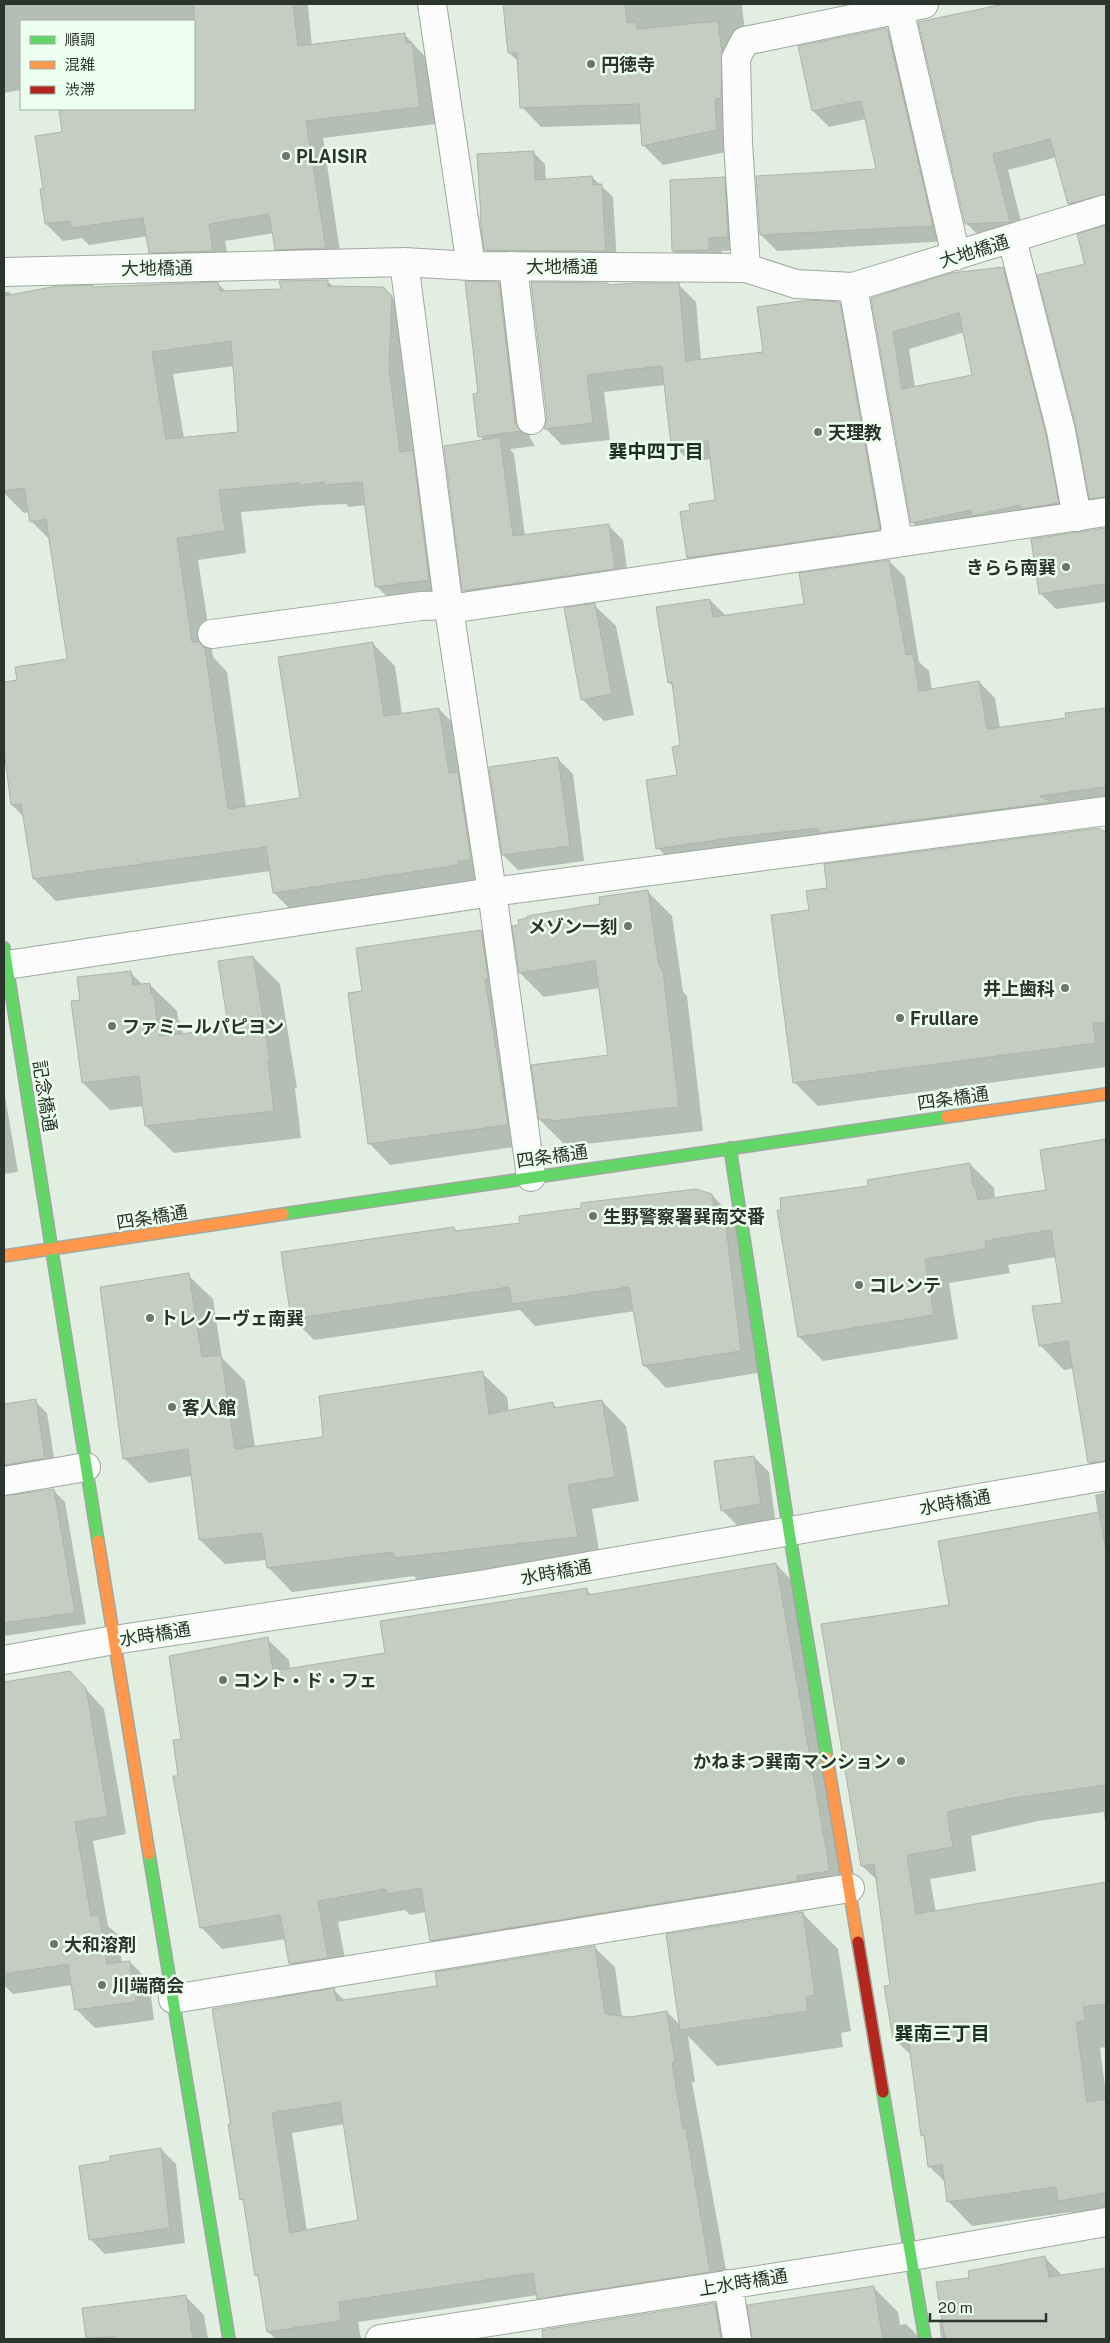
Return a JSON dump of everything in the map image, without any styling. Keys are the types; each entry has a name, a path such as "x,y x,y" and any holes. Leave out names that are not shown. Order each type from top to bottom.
{"street":[{"path":"432,4 471,266"},
{"path":"746,268 738,143 736,58 745,41 912,7 956,256"},
{"name":"大地橋通","path":"4,272 404,262 471,266 746,268 796,284 853,287 1106,209"},
{"path":"1012,239 1061,431 1077,517"},
{"path":"404,262 449,607 492,892 530,1177"},
{"path":"513,266 531,420"},
{"path":"853,287 896,529 892,543"},
{"path":"212,634 421,606 449,607 1106,512"},
{"path":"6,966 492,892 1106,811"},
{"name":"記念橋通","path":"6,966 229,2339"},
{"name":"四条橋通","path":"4,1256 530,1177 1106,1094"},
{"path":"730,1148 789,1532 925,2339"},
{"path":"4,1481 86,1467"},
{"name":"水時橋通","path":"4,1660 114,1640 486,1584 1106,1476"},
{"path":"173,1999 850,1888"},
{"name":"上水時橋通","path":"380,2339 912,2256 1106,2222"},
{"path":"728,2284 738,2339"}],"building":[{"path":"194,4 293,4 298,46 405,33 406,43 412,42 420,107 306,121 326,248 275,250 269,214 209,224 213,251 149,253 143,218 71,228 69,221 45,224 40,189 43,189 35,136 62,132 59,110 195,110"},
{"name":"円徳寺","path":"503,4 625,4 627,23 636,22 637,29 718,21 722,52 721,98 715,99 717,130 642,146 639,104 520,108 517,53 508,53"},
{"path":"1004,4 1106,4 1106,194 1068,204 1050,139 993,154 1010,222 965,224 918,22"},
{"path":"887,28 933,226 760,235 756,176 876,169 861,101 812,111 798,46"},
{"path":"534,151 535,180 592,176 593,185 602,184 606,251 484,250 480,217 477,154"},
{"path":"725,177 728,237 709,238 709,250 672,251 670,180"},
{"path":"1106,225 1106,497 1089,499 1076,427 1037,275 1085,264 1077,234"},
{"path":"1003,267 1046,434 1059,503 1021,509 1020,505 972,516 971,510 911,523 871,298 951,273","holes":["959,313 972,375 902,389 893,332"]},
{"path":"328,280 328,286 383,287 392,296 389,369 400,452 413,450 429,580 375,587 362,482 325,485 325,482 300,485 300,483 219,490 225,531 177,538 192,642 199,642 205,648 228,809 300,798 278,657 373,642 384,716 439,708 449,773 458,772 471,860 458,861 459,865 273,893 266,847 33,879 21,804 11,805 4,750 4,682 17,680 15,667 67,659 46,519 30,522 24,488 4,491 4,296 57,286 93,285 93,287 218,282 220,291 281,289 279,281","holes":["231,341 238,432 166,439 152,352"]},
{"path":"465,281 499,282 515,422 521,431 478,437 473,394 478,393"},
{"path":"531,282 608,283 609,285 679,283 686,361 763,352 757,307 809,300 840,302 880,530 687,558 680,512 690,510 689,504 715,500 708,441 671,445 662,366 587,375 593,423 544,429 547,418"},
{"path":"500,437 513,536 609,524 615,569 462,591 444,446"},
{"name":"きらら南巽","path":"1106,528 1106,584 1039,594 1031,539"},
{"path":"889,560 906,655 913,654 919,691 979,681 987,729 1066,718 1065,713 1106,708 1106,787 1040,796 1052,802 819,833 818,828 656,849 646,780 677,775 672,747 680,745 672,682 668,683 656,607 710,599 713,617 804,604 799,573"},
{"path":"595,603 612,694 581,700 564,608"},
{"path":"558,757 570,846 502,855 489,767"},
{"path":"1098,828 1106,832 1106,1022 1093,1024 1096,1043 793,1083 771,915 809,910 806,891 827,888 824,864"},
{"path":"648,890 659,966 663,971 679,1107 551,1121 550,1119 539,1120 531,1065 608,1055 595,961 519,973 512,926 519,925 518,920 527,918 527,916 600,904 599,897"},
{"path":"481,930 488,978 485,979 508,1125 368,1144 348,993 362,991 356,948"},
{"path":"253,956 270,1061 268,1061 274,1111 145,1126 139,1076 82,1083 71,1001 80,1000 77,977 131,971 133,985 150,983 151,994 154,994 159,1036 218,1030 217,1027 228,1025 218,961"},
{"path":"1106,1139 1106,1461 1088,1463 1068,1341 1039,1346 1032,1306 1062,1303 1051,1230 985,1241 986,1249 925,1259 934,1315 798,1337 777,1210 781,1210 780,1198 868,1186 867,1180 970,1163 973,1186 975,1186 978,1200 1046,1190 1040,1150"},
{"path":"696,1189 712,1194 716,1218 725,1217 741,1351 643,1366 629,1287 512,1304 509,1287 291,1319 281,1252 454,1227 455,1231 520,1223 519,1216 581,1208 581,1203"},
{"path":"189,1273 202,1357 221,1355 235,1449 323,1437 319,1396 483,1371 489,1414 553,1402 554,1408 602,1400 615,1477 568,1485 578,1537 395,1558 393,1552 267,1568 262,1533 199,1540 188,1449 123,1459 100,1287"},
{"path":"36,1399 45,1458 4,1465 4,1404"},
{"path":"754,1456 761,1504 721,1511 714,1461"},
{"path":"54,1489 75,1613 4,1623 4,1496"},
{"path":"1099,1512 1106,1551 1106,1785 1013,1798 947,1812 953,1847 907,1855 916,1914 1106,1882 1106,2004 1083,2007 1086,2021 1076,2022 1087,2102 1106,2099 1106,2193 1058,2201 1056,2187 947,2202 942,2164 928,2167 924,2135 921,2136 908,2037 893,2039 884,1986 890,1985 874,1864 861,1866 821,1624 949,1605 938,1541"},
{"path":"776,1563 830,1871 797,1876 798,1881 430,1941 421,1888 387,1894 386,1889 318,1901 328,1958 289,1964 280,1915 200,1928 173,1776 178,1776 173,1740 181,1739 169,1656 268,1637 273,1671 385,1653 380,1621 587,1588 588,1595"},
{"path":"70,1671 86,1688 108,1816 75,1822 91,1916 99,1915 107,1964 130,1961 136,2002 75,2010 68,1964 4,1974 4,1682"},
{"path":"803,1912 815,1995 806,1997 808,2011 680,2030 666,1934"},
{"path":"595,1946 605,2014 631,2017 667,2011 675,2062 672,2062 683,2129 686,2129 710,2272 537,2299 533,2273 339,2302 341,2321 267,2332 258,2275 255,2276 243,2199 240,2200 228,2124 231,2124 212,2009 334,1988 337,2001 437,1986 435,1972","holes":["340,2102 358,2220 290,2233 272,2113"]},
{"path":"161,2148 170,2228 89,2240 79,2166 110,2161 110,2156"},
{"path":"1045,2256 1049,2277 1106,2268 1106,2339 945,2339 936,2282 969,2278 968,2271"},
{"path":"874,2286 883,2339 752,2339 747,2305"},
{"path":"186,2295 193,2339 86,2338 82,2308"},
{"path":"715,2303 721,2339 543,2339 542,2330"}],"traffic: fast":[{"path":"4,948 98,1541"},
{"path":"283,1214 947,1117"},
{"path":"730,1148 789,1531 827,1758"},
{"path":"149,1854 229,2339"},
{"path":"883,2092 925,2339"}],"traffic: slow":[{"path":"947,1117 1106,1094"},
{"path":"4,1256 283,1214"},
{"path":"98,1541 149,1854"},
{"path":"827,1758 858,1942"}],"traffic: jam":[{"path":"858,1942 883,2092"}],"place":[{"name":"円徳寺","path":"591,64"},
{"name":"PLAISIR","path":"286,156"},
{"name":"天理教","path":"818,432"},
{"name":"きらら南巽","path":"1066,567"},
{"name":"メゾン一刻","path":"628,926"},
{"name":"井上歯科","path":"1065,988"},
{"name":"Frullare","path":"900,1018"},
{"name":"ファミールパピヨン","path":"112,1026"},
{"name":"生野警察署巽南交番","path":"593,1216"},
{"name":"コレンテ","path":"859,1285"},
{"name":"トレノーヴェ南巽","path":"150,1318"},
{"name":"客人館","path":"172,1407"},
{"name":"コント・ド・フェ","path":"223,1680"},
{"name":"かねまつ巽南マンション","path":"901,1761"},
{"name":"大和溶剤","path":"54,1944"},
{"name":"川端商会","path":"102,1985"}],"district":[{"name":"巽中四丁目","path":"656,451"},
{"name":"巽南三丁目","path":"942,2033"}]}
